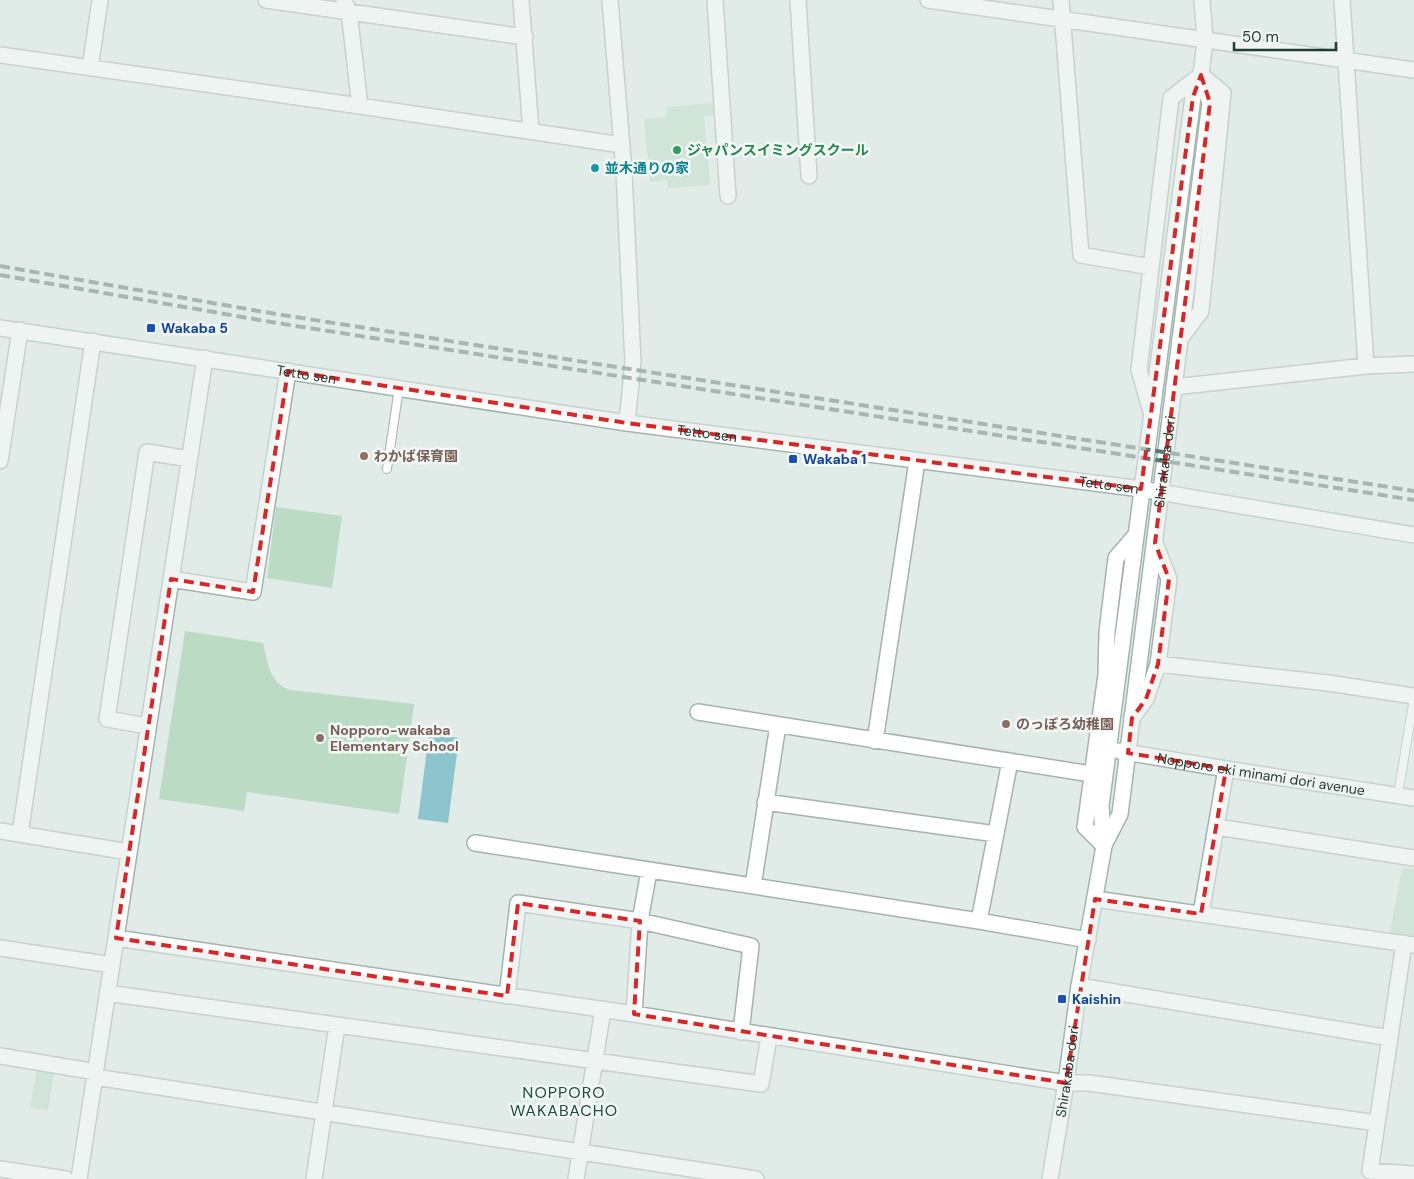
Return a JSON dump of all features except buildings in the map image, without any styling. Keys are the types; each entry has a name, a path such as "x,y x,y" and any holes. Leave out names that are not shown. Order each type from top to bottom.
{"street":[{"path":"90,68 100,0"},
{"path":"266,0 346,6 525,37"},
{"path":"521,0 531,131"},
{"path":"610,0 622,145 633,362 627,423"},
{"path":"715,0 728,196"},
{"path":"798,0 809,176"},
{"path":"928,0 979,4 1062,19 1414,70"},
{"path":"1061,0 1081,255 1151,268"},
{"name":"Shirakaba dori","path":"1050,1179 1066,1083 1079,986 1104,846 1101,806 1108,749 1193,97 1201,75 1205,40 1202,0"},
{"path":"1342,0 1366,366"},
{"path":"346,6 360,106"},
{"path":"0,55 622,145"},
{"path":"1151,412 1138,370 1171,98 1201,75"},
{"name":"Shirakaba dori","path":"1104,846 1120,814 1155,543 1210,103 1201,75"},
{"name":"Tetto sen","path":"0,328 627,423 1141,489 1414,535"},
{"path":"0,461 2,427 20,330"},
{"path":"20,834 92,341"},
{"path":"79,1179 205,358"},
{"path":"1174,387 1366,366 1414,364"},
{"path":"171,579 253,592 288,371"},
{"path":"148,726 107,719 147,452 190,459"},
{"path":"875,741 917,460"},
{"path":"1104,846 1085,828 1106,675 1107,632 1116,558 1135,536"},
{"path":"1132,718 1146,700 1158,664 1169,578 1155,543"},
{"path":"1158,664 1328,683 1414,697"},
{"path":"698,712 1091,774"},
{"path":"753,886 778,725"},
{"name":"Nopporo eki minami dori avenue","path":"1108,749 1226,770 1414,798"},
{"path":"979,921 1010,761"},
{"path":"1201,914 1226,770"},
{"path":"765,802 996,834"},
{"path":"1217,827 1414,858"},
{"path":"0,831 129,852"},
{"path":"476,843 979,921 1088,940"},
{"path":"634,1014 640,920 649,871"},
{"path":"1095,899 1409,944 1390,1038 1370,1171 1414,1174"},
{"path":"507,996 518,903 640,920 751,946 741,1032"},
{"path":"116,938 603,1009 1066,1083 1089,1083 1377,1123"},
{"path":"0,948 112,965"},
{"path":"1079,986 1390,1038"},
{"path":"107,993 761,1084 769,1036"},
{"path":"576,1179 603,1009"},
{"path":"314,1179 338,1025"},
{"path":"0,1056 324,1113 756,1179"},
{"path":"0,1168 66,1179"}],"lane":[{"path":"387,469 399,388"},
{"path":"1398,795 1414,697"}],"highlighted area":[{"path":"1201,75 1210,103 1155,543 1169,579 1158,664 1146,699 1132,718 1128,753 1226,769 1217,827 1201,914 1095,899 1066,1083 634,1014 640,921 518,903 507,996 116,938 171,579 253,592 288,371 627,423 1141,489 1193,97"}],"green space":[{"name":"ジャパンスイミングスクール","path":"714,103 715,115 704,116 710,185 668,188 667,180 650,182 644,119 667,117 666,107"},
{"path":"276,507 342,516 332,588 267,578"},
{"path":"185,631 263,643 270,671 283,687 290,690 414,704 399,814 247,792 244,811 159,799"},
{"path":"1402,868 1414,869 1414,936 1390,933"},
{"path":"37,1069 54,1071 48,1110 30,1108"}],"water":[{"path":"429,734 459,738 448,823 418,819"}],"railway":[{"path":"0,266 276,314 1414,491"},
{"path":"0,275 277,323 1414,500"}],"place":[{"name":"ジャパンスイミングスクール","path":"677,150"},
{"name":"並木通りの家","path":"595,168"},
{"name":"Wakaba 5","path":"151,328"},
{"name":"わかば保育園","path":"364,456"},
{"name":"Wakaba 1","path":"793,459"},
{"name":"のっぽろ幼稚園","path":"1006,724"},
{"name":"Nopporo-wakaba Elementary School","path":"320,738"},
{"name":"Kaishin","path":"1062,999"}],"district":[{"name":"NOPPORO WAKABACHO","path":"564,1101"}]}
